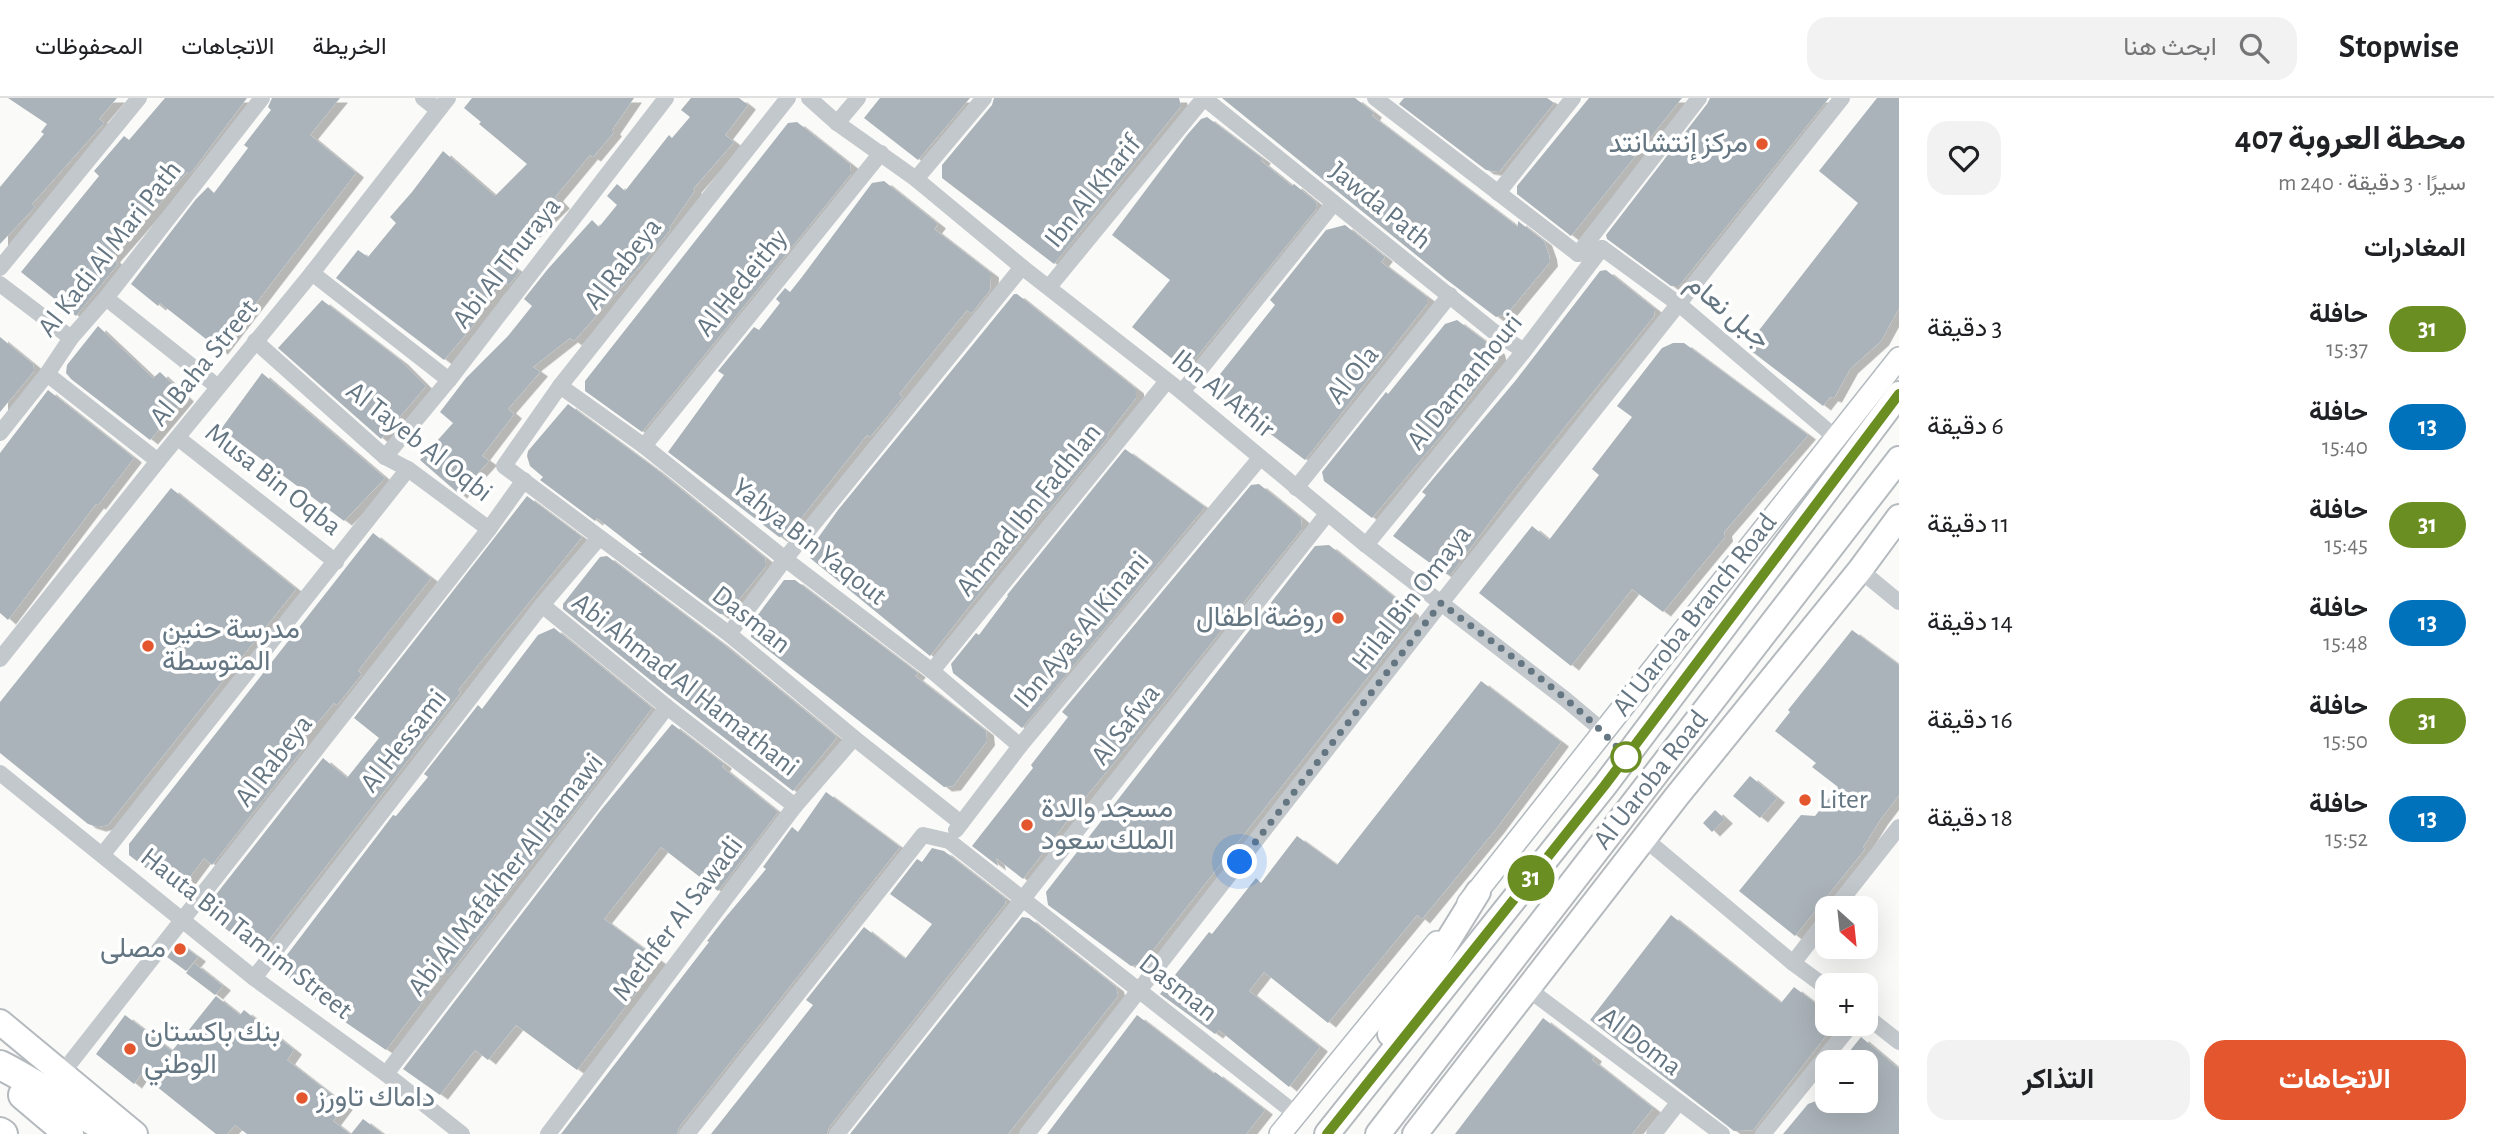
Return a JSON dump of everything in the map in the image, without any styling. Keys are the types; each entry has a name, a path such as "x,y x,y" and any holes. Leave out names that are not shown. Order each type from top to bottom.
{"highway":[{"path":"0,1065 33,1082 86,1118 116,1134"},
{"path":"0,1074 69,1134"}],"main road":[{"name":"Al Uaroba Road","path":"1329,1132 1605,785 1899,394"},
{"name":"Al Uaroba Road","path":"1378,1134 1899,460"},
{"path":"1415,1134 1554,952 1860,570 1899,517"},
{"path":"1329,1132 1478,892"},
{"path":"0,1022 135,1134"}],"street":[{"path":"0,268 139,98"},
{"name":"Al Kadi Al Mari Path","path":"0,433 47,374 71,338 106,298 261,98"},
{"path":"423,98 443,104"},
{"name":"Abi Al Thuraya","path":"385,457 449,380 666,98"},
{"name":"Al Rabeya","path":"504,466 560,386 788,98"},
{"name":"Ibn Al Athir","path":"809,98 837,123 916,179 1022,267 1182,392 1366,545 1603,731"},
{"path":"837,123 858,98"},
{"path":"916,179 984,98"},
{"name":"Jawda Path","path":"1204,98 1493,331 1524,351"},
{"name":"Ibn Al Kharif","path":"1049,287 1204,98"},
{"path":"1498,193 1573,98"},
{"path":"1578,254 1699,98"},
{"name":"Hilal Bin Omaya","path":"1027,1134 1441,603 1842,98"},
{"path":"1385,101 1578,254"},
{"name":"Al Baha Street","path":"0,659 312,273 443,104"},
{"name":"Al Hedeithy","path":"644,446 881,153"},
{"path":"1182,392 1334,203"},
{"path":"1578,254 1602,248"},
{"name":"جبل نعام","path":"1602,248 1679,304 1835,437"},
{"name":"Al Damanhouri","path":"1366,545 1524,351 1602,248"},
{"path":"729,634 785,559 1022,267"},
{"path":"312,273 449,380"},
{"path":"0,284 71,338"},
{"name":"Al Ola","path":"1296,488 1450,295"},
{"path":"106,298 218,387"},
{"name":"Al Tayeb Al Oqbi","path":"255,341 385,457 408,469 489,529"},
{"name":"Al Uaroba Branch Road","path":"1280,1134 1478,892 1899,359"},
{"path":"47,374 158,461"},
{"name":"Ahmad Ibn Fadhlan","path":"932,671 1167,380"},
{"name":"Yahya Bin Yaqout","path":"560,386 644,446 785,559 932,671 1020,746"},
{"name":"Musa Bin Oqba","path":"178,439 336,562"},
{"name":"Ibn Ayas Al Kinani","path":"949,841 1020,746 1260,458"},
{"name":"Dasman","path":"504,466 729,634 961,823"},
{"path":"103,854 408,469"},
{"name":"Al Rabeya","path":"63,1072 489,529 524,480"},
{"name":"Al Safwa","path":"837,1134 1327,513"},
{"name":"Al Hessami","path":"254,978 542,605 599,538"},
{"path":"1860,570 1899,602"},
{"name":"Abi Ahmad Al Hamathani","path":"542,605 667,707 795,806"},
{"name":"Abi Al Mafakher Al Hamawi","path":"386,1074 667,707"},
{"name":"Methfer Al Sawadi","path":"548,1134 795,806 854,738"},
{"name":"Hauta Bin Tamim Street","path":"0,773 103,854 181,921 462,1134"},
{"path":"1844,896 1899,827"},
{"name":"Dasman","path":"687,1134 923,835 949,841 1296,1114"},
{"path":"1645,839 1815,979"},
{"path":"1793,963 1815,935"},
{"name":"Al Doma","path":"1528,989 1722,1134"},
{"path":"1878,1025 1899,1042"},
{"path":"1763,1134 1842,1036"},
{"path":"1654,1134 1678,1103"}],"building":[{"path":"8,98 117,98 99,119 104,123 32,204 35,207 0,244 0,187 44,134 41,132 47,124"},
{"path":"165,98 247,98 193,170 189,174 187,172 112,258 118,264 76,316 21,272 99,176 94,171 124,136 129,140"},
{"path":"272,98 340,98 310,135 356,173 220,350 131,284 196,199 208,187 214,193 248,148 244,145 271,110 268,107"},
{"path":"472,98 634,98 612,130 614,132 593,157 590,155 555,197 562,204 504,260 520,271 509,285 505,282 496,291 472,327 444,360 336,278 358,250 368,257 396,223 390,217 443,151 495,196 527,164 464,108"},
{"path":"691,98 739,98 748,105 725,135 734,142 693,189 695,190 669,228 671,229 574,341 570,338 533,367 540,372 508,409 514,414 482,456 489,461 459,494 420,460 453,423 440,412 466,378 508,336 532,306 524,299 547,270 592,220 599,227 617,205 607,196 617,184 625,191 669,135 672,138 690,117 681,110"},
{"path":"880,98 970,98 918,160 864,118"},
{"path":"994,98 1179,98 1181,106 1054,264 942,178 942,165 992,105"},
{"path":"1222,98 1355,98 1374,113 1372,116 1518,227 1518,221 1544,241 1550,262 1507,314 1496,317"},
{"path":"1404,98 1547,98 1554,103 1499,172 1486,170 1399,104"},
{"path":"1589,98 1682,98 1571,236 1517,194 1517,186"},
{"path":"1710,98 1829,98 1679,286 1671,286 1607,239 1606,235"},
{"path":"1877,98 1899,98 1899,308 1881,341 1850,369 1834,398 1830,397 1823,406 1746,347 1858,203 1819,171"},
{"path":"1207,117 1263,159 1261,161 1292,186 1294,184 1316,202 1317,208 1186,370 1132,327 1170,280 1112,235 1187,135 1201,119"},
{"path":"797,122 850,164 851,174 642,432 585,391 585,381 788,123"},
{"path":"884,181 938,224 934,229 991,273 990,290 971,314 967,310 899,394 903,397 870,437 867,435 787,536 779,537 668,452 724,375 718,371 754,327 759,330 780,303 776,299 785,288 790,292 872,183"},
{"path":"1345,225 1385,257 1381,262 1427,297 1427,304 1305,460 1215,392 1213,383 1275,305 1270,300 1326,230"},
{"path":"1606,270 1655,309 1654,316 1510,495 1451,574 1445,574 1393,536 1426,495 1422,492 1516,380 1600,271"},
{"path":"1014,294 1136,389 1136,398 1107,435 1109,436 1047,512 1045,511 930,656 810,558 808,552 838,510"},
{"path":"322,300 400,360 426,386 381,439 278,348"},
{"path":"1457,320 1497,350 1499,360 1440,437 1372,518 1324,481 1322,472 1445,324"},
{"path":"98,326 153,378 160,372 186,397 150,440 66,373 67,365"},
{"path":"0,337 33,364 34,371 0,412"},
{"path":"1673,343 1684,343 1808,435 1724,532 1725,537 1663,612 1632,589 1571,666 1479,593 1532,526 1549,540 1599,475 1592,469 1632,417 1617,406 1662,348"},
{"path":"262,373 385,478 344,521 221,429"},
{"path":"48,390 134,458 8,620 0,613 0,453"},
{"path":"568,404 656,469 765,558 766,566 727,614 720,614 638,553 642,553 597,518 595,521 540,480 543,477 530,466 528,451"},
{"path":"1125,449 1205,507 1022,728 953,673 951,664 976,633 979,635 1007,595"},
{"path":"1259,484 1301,518 1302,529 1079,805 1023,879 996,858 998,866 972,846 1033,768 1031,765 1068,717 1062,712 1251,485"},
{"name":"مدرسة حنين المتوسطة","path":"171,488 296,589 108,825 98,827 88,824 0,753 0,702"},
{"path":"527,496 582,537 458,690 461,692 258,954 203,911 323,758 347,778 379,738 354,718"},
{"path":"373,533 431,578 358,671 362,674 303,740 306,745 212,865 204,858 178,893 129,855 129,844"},
{"path":"1329,545 1411,611 1412,621 1142,964 1131,966 1048,905 1046,892 1315,546"},
{"path":"607,556 722,643 837,737 793,791 563,609 563,604 600,557"},
{"path":"784,580 795,580 918,673 915,676 986,731 987,741 953,786 944,787 751,637 751,624"},
{"path":"554,628 652,708 574,812 494,910 497,912 448,975 445,972 386,1050 329,1011 277,968 393,815 396,816 428,777 424,774 478,705 482,709 538,635"},
{"path":"1852,630 1899,665 1899,795 1863,847 1865,849 1827,896 1815,896 1815,911 1795,936 1739,891 1801,815 1815,816 1838,787 1812,767 1816,763 1775,731 1790,712 1788,710"},
{"path":"1481,681 1561,742 1496,829 1422,919 1417,915 1328,1023 1264,972 1249,991 1320,1047 1289,1087 1219,1030 1215,1034 1160,994 1209,932 1212,934 1256,878 1261,883 1297,836 1337,865"},
{"path":"672,724 724,764 722,767 778,812 718,891 661,847 604,919 660,961 577,1070 516,1025 488,1060 475,1050 440,1095 403,1069 601,810"},
{"path":"1750,776 1777,798 1760,818 1733,796"},
{"path":"826,792 900,847 679,1127 677,1134 561,1134 709,942 707,941 766,869 763,867 792,827 798,832"},
{"path":"1715,810 1725,819 1712,832 1703,823"},
{"path":"932,848 944,851 1006,899 1005,904 829,1127 827,1134 711,1134 813,1005 806,1000 864,927 905,959 932,924 890,894 917,859 922,862"},
{"path":"1671,915 1781,1003 1794,987 1815,1003 1815,1036 1826,1036 1753,1130 1734,1131 1590,1020"},
{"path":"1022,917 1029,918 1116,987 1118,996 1008,1134 850,1134"},
{"name":"مصلى","path":"178,942 198,957 186,971 167,957"},
{"path":"194,963 223,986 215,995 186,973"},
{"path":"216,996 240,1015 244,1010 294,1050 287,1060 345,1105 333,1121 350,1134 247,1134 235,1125 227,1134 216,1134 141,1074 134,1084 96,1054 125,1015 172,1051"},
{"path":"1137,1015 1265,1110 1246,1134 1047,1134"},
{"path":"1543,1018 1594,1057 1592,1060 1653,1108 1632,1134 1455,1134"},
{"path":"1861,1037 1876,1050 1851,1050"},
{"path":"1878,1051 1899,1069 1899,1134 1783,1134 1808,1104 1815,1101 1815,1113 1878,1113"},
{"path":"363,1119 383,1134 351,1134"}],"bus line":[{"name":"31","path":"1327,1134 1605,785 1899,394"}],"place":[{"name":"مركز إنتشانتد","path":"1762,144"},
{"name":"روضة اطفال","path":"1338,618"},
{"name":"مدرسة حنين المتوسطة","path":"148,646"},
{"name":"Liter","path":"1805,800"},
{"name":"مسجد والدة الملك سعود","path":"1027,825"},
{"name":"مصلى","path":"180,949"},
{"name":"بنك باكستان الوطني","path":"130,1049"},
{"name":"داماك تاورز","path":"302,1098"}],"route":[{"path":"1240,862 1441,603 1565,699 1603,731 1626,757"}]}
